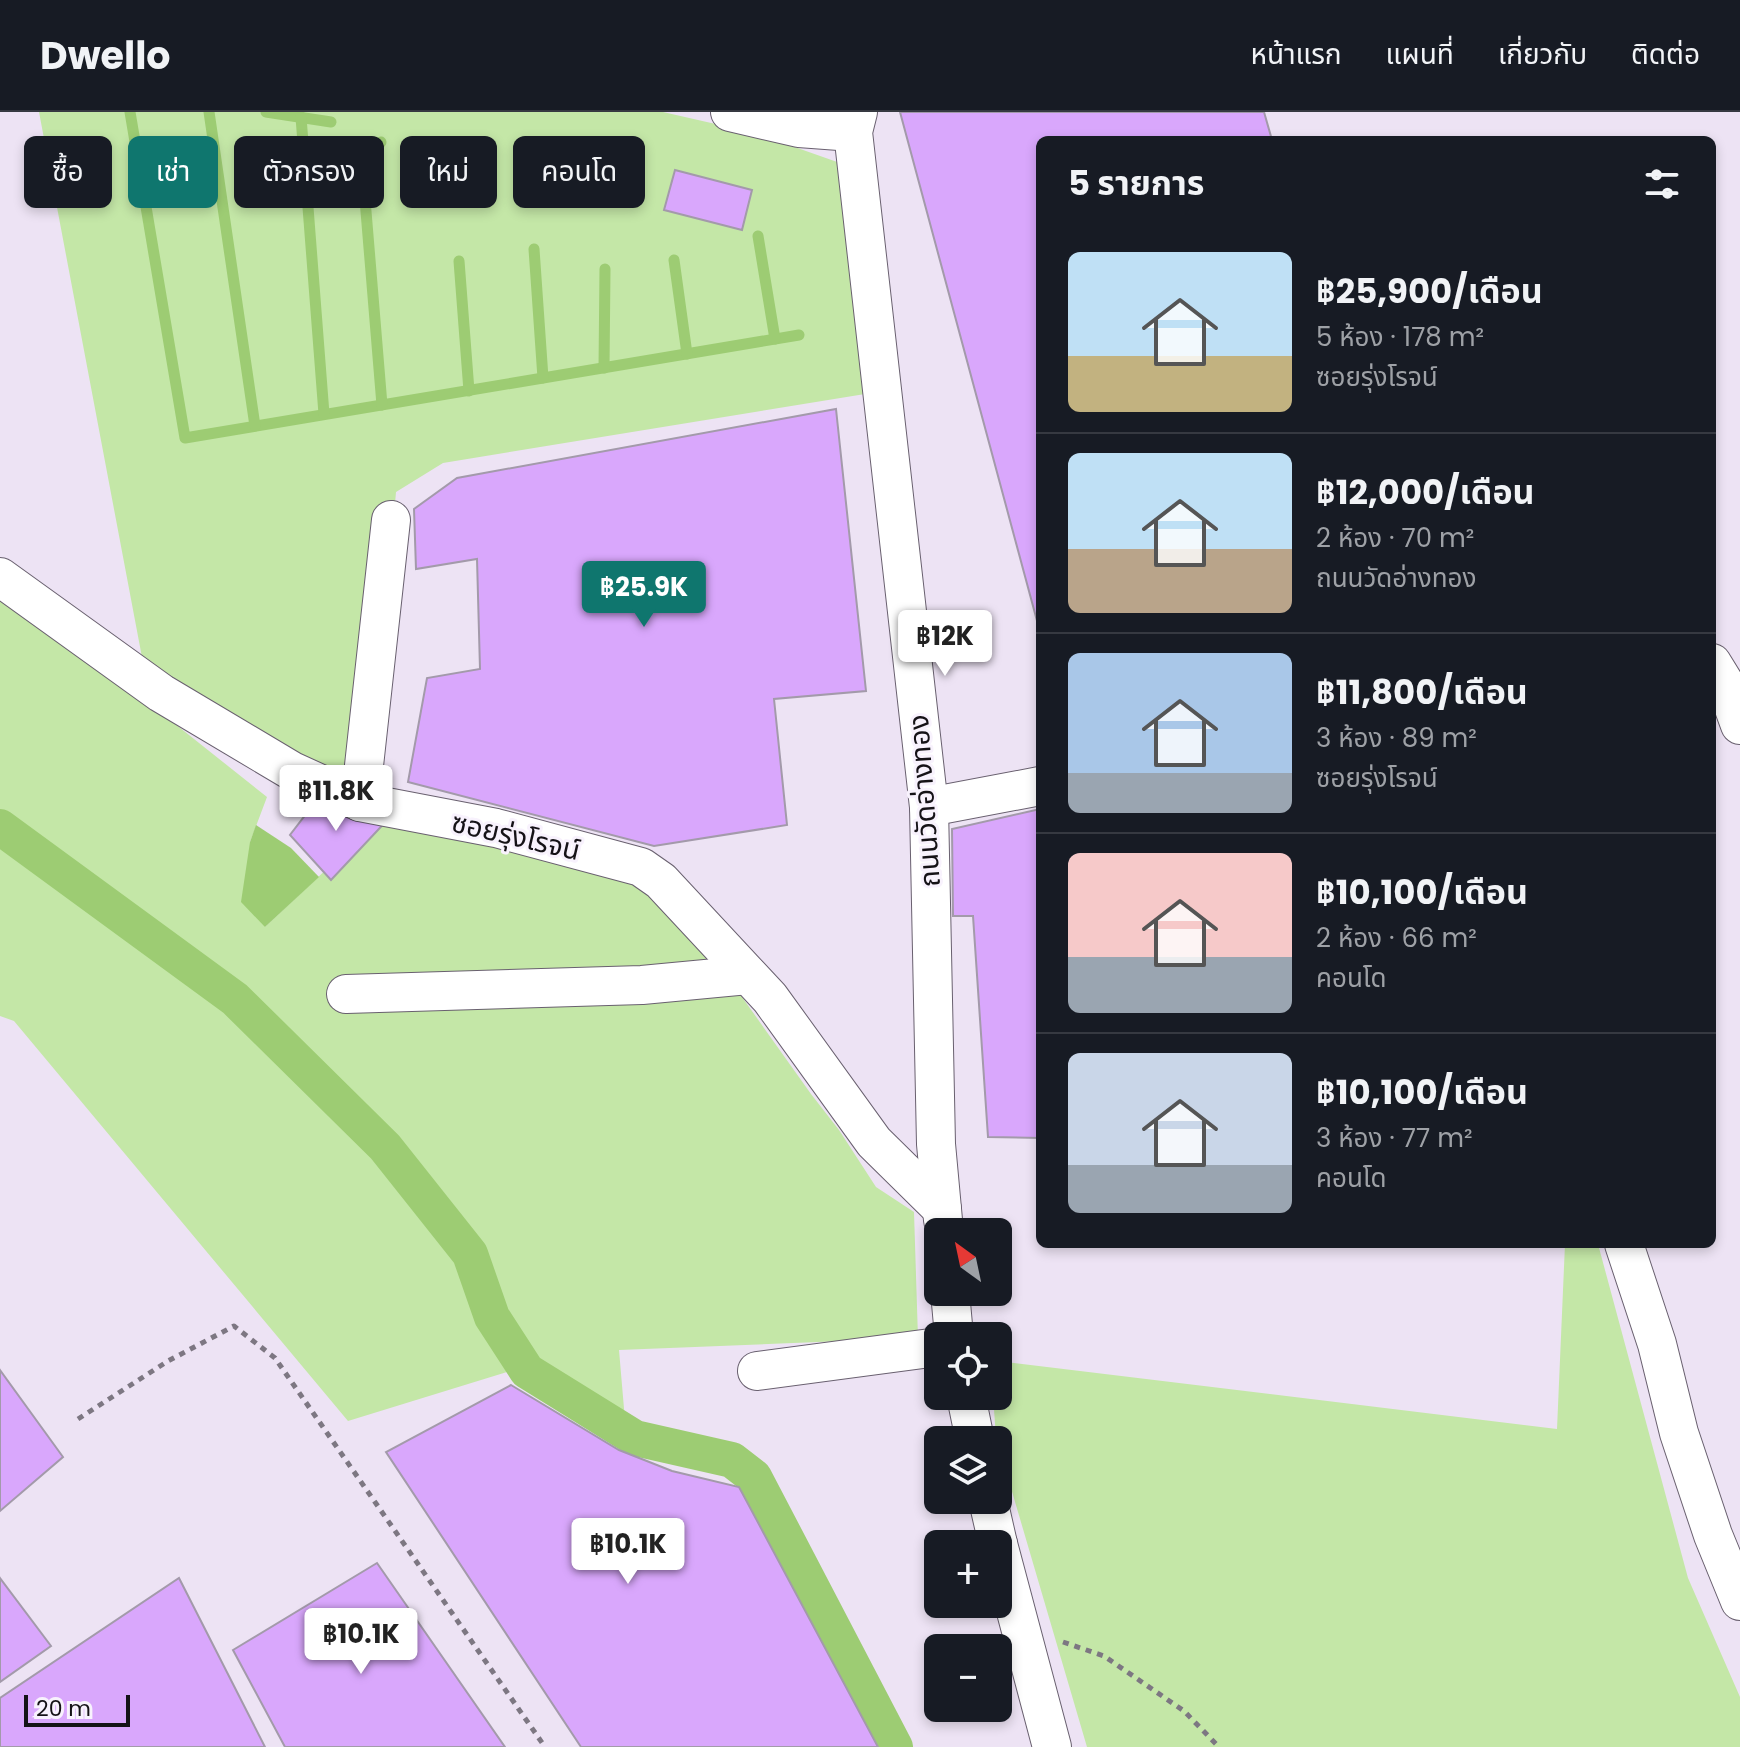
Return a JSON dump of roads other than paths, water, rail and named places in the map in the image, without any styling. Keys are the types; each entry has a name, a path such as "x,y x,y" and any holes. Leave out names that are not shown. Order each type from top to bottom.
{"street":[{"path":"730,112 799,128 856,122"},
{"name":"ถนนวัดอ่างทอง","path":"856,122 929,807 936,1144 943,1218"},
{"path":"360,802 391,520"},
{"name":"ซอยรุ่งโรจน์","path":"0,577 161,693 292,771 360,802 496,828 641,867 661,881 770,998 874,1142 941,1218"},
{"path":"1726,676 1740,725"},
{"path":"929,807 1036,787"},
{"path":"346,994 642,985 748,975"},
{"path":"1625,1248 1657,1344 1679,1433 1713,1535 1740,1601"},
{"path":"757,1371 924,1349"},
{"path":"1012,1599 1052,1747"}],"waterway":[{"path":"130,112 185,438 799,335"},
{"path":"209,112 255,426"},
{"path":"266,112 331,122"},
{"path":"301,117 324,414"},
{"path":"366,208 382,405"},
{"path":"758,236 775,339"},
{"path":"534,249 543,378"},
{"path":"674,260 687,354"},
{"path":"459,261 469,391"},
{"path":"604,368 605,269"},
{"path":"0,827 235,999 385,1147 470,1254 492,1317 527,1371 635,1438 732,1460 754,1477 895,1747"}]}
